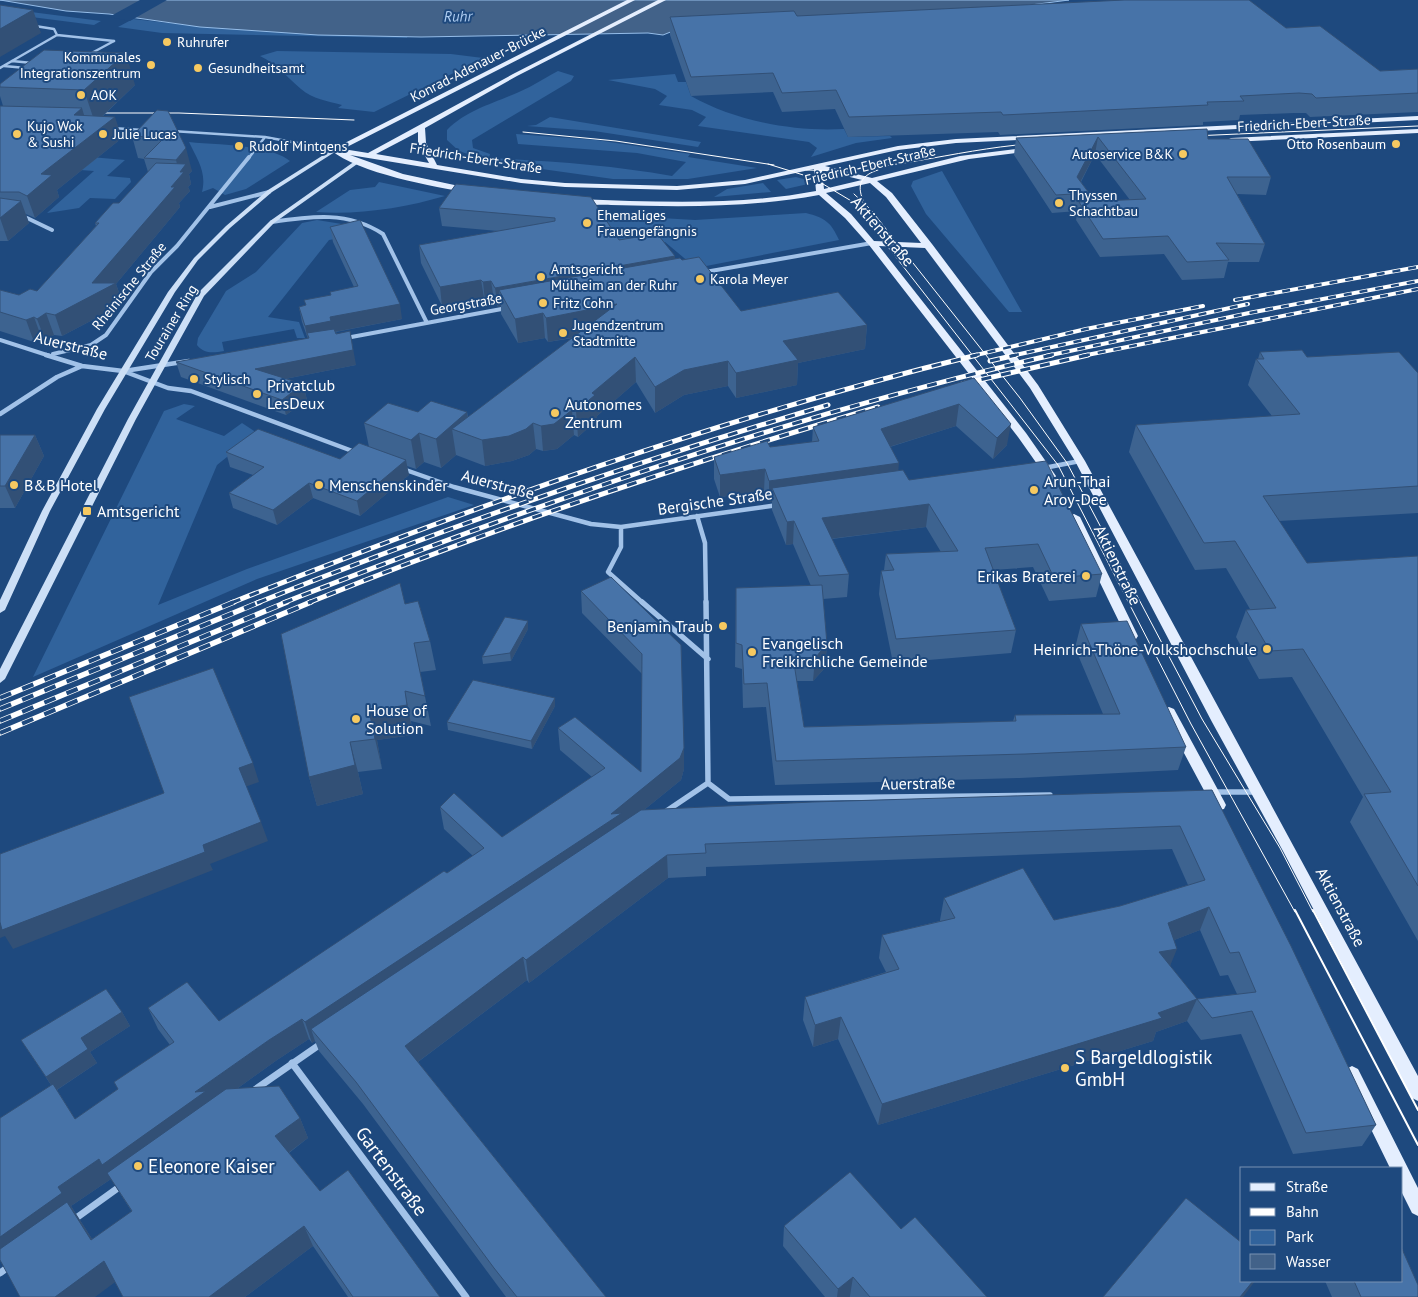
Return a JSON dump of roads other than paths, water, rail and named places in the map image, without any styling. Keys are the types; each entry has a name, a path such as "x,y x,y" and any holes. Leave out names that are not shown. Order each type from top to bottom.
{"main road":[{"name":"Konrad-Adenauer-Brücke","path":"335,150 632,0"},
{"name":"Konrad-Adenauer-Brücke","path":"515,75 664,0"},
{"name":"Tourainer Ring","path":"0,679 152,382 201,295 272,222 357,162 515,75"},
{"name":"Friedrich-Ebert-Straße","path":"335,150 434,166 485,177 642,188 720,185 898,148 956,141 1418,118"},
{"path":"421,127 422,143 434,166"},
{"name":"Friedrich-Ebert-Straße","path":"1222,140 1418,131"},
{"name":"Friedrich-Ebert-Straße","path":"571,200 663,204 725,204 786,198 820,192 961,158 1038,149"},
{"name":"Tourainer Ring","path":"0,610 46,511 123,371 163,304 196,259 228,227 270,191 335,150"},
{"name":"Friedrich-Ebert-Straße","path":"335,150 357,162 380,170 476,192"},
{"path":"818,166 820,192"},
{"name":"Aktienstraße","path":"818,166 872,180 889,195 1034,387 1080,461 1418,1093"},
{"name":"Aktienstraße","path":"820,192 848,216 872,243 1041,469 1056,483"},
{"path":"872,243 929,246"},
{"name":"Aktienstraße","path":"1069,508 1137,646"},
{"path":"1166,705 1207,792 1225,818"},
{"path":"1346,1062 1398,1167"},
{"path":"1403,1177 1418,1207"}],"street":[{"path":"31,26 54,29 57,35"},
{"path":"0,68 57,35 114,41"},
{"path":"82,58 114,41"},
{"path":"12,61 38,64"},
{"path":"4,66 30,69"},
{"path":"105,128 152,130"},
{"name":"Friedrich-Ebert-Straße","path":"171,131 265,137 335,150"},
{"name":"Rheinische Straße","path":"51,355 91,345 106,335 152,272 209,207 265,137"},
{"path":"209,207 270,191"},
{"path":"272,222 329,215 352,220 377,230 383,234 427,323"},
{"path":"18,217 27,218 52,230"},
{"path":"702,273 872,243"},
{"name":"Georgstraße","path":"340,339 516,307"},
{"name":"Auerstraße","path":"0,340 82,366 123,371 168,388 191,391 359,453"},
{"path":"123,371 192,361"},
{"path":"0,414 57,377 82,366"},
{"path":"1041,469 1080,461"},
{"name":"Auerstraße","path":"394,466 454,487 591,524 620,527"},
{"name":"Bergische Straße","path":"620,527 784,504"},
{"path":"659,816 708,783 708,659 705,543 698,516"},
{"path":"620,527 621,547 608,572 708,659"},
{"name":"Auerstraße","path":"708,783 729,799 1054,795"},
{"path":"1207,792 1258,792"},
{"path":"243,1098 332,1036"},
{"name":"Gartenstraße","path":"292,1064 466,1297"},
{"path":"65,1226 130,1180"},
{"path":"0,1273 16,1261"}],"water":[{"name":"Ruhr","path":"0,0 1069,0 1000,9 673,31 663,35 648,33 421,37 318,35 200,27 109,14 66,11"}],"tram line":[{"path":"92,113 179,113 354,120"},
{"path":"1193,136 1418,126"},
{"path":"523,132 616,141 769,164"},
{"path":"806,170 834,170 890,165 972,151 1028,144"},
{"path":"769,164 774,165"},
{"path":"769,164 813,178 853,202 1058,465 1191,724 1295,912"},
{"path":"863,200 860,185 864,177 878,170"},
{"path":"854,194 871,210 1020,398 1067,463 1202,719 1280,848 1313,912"},
{"path":"1295,910 1418,1145"},
{"path":"1313,910 1418,1110"}],"railway":[{"path":"1235,300 1418,267"},
{"path":"1046,356 1249,313 1418,281"},
{"path":"1082,356 1418,289"},
{"path":"1011,356 1248,304"},
{"path":"972,356 1086,329 1203,306"},
{"path":"231,603 507,498 693,435 882,379 977,355"},
{"path":"990,361 1016,355"},
{"path":"283,603 567,497 759,434 953,379 1052,355"},
{"path":"962,384 1088,355"},
{"path":"257,603 398,548 540,497 683,449 828,405"},
{"path":"308,603 448,548 590,498 878,407"},
{"path":"0,698 234,602"},
{"path":"0,709 260,602"},
{"path":"0,721 287,602"},
{"path":"0,733 311,602"}],"place":[{"name":"Ruhrufer","path":"167,42"},
{"name":"Kommunales Integrationszentrum","path":"151,65"},
{"name":"Gesundheitsamt","path":"198,68"},
{"name":"AOK","path":"81,95"},
{"name":"Kujo Wok & Sushi","path":"17,134"},
{"name":"Julie Lucas","path":"103,134"},
{"name":"Otto Rosenbaum","path":"1396,144"},
{"name":"Rudolf Mintgens","path":"239,146"},
{"name":"Autoservice B&K","path":"1183,154"},
{"name":"Thyssen Schachtbau","path":"1059,203"},
{"name":"Ehemaliges Frauengefängnis","path":"587,223"},
{"name":"Amtsgericht Mülheim an der Ruhr","path":"541,277"},
{"name":"Karola Meyer","path":"700,279"},
{"name":"Fritz Cohn","path":"543,303"},
{"name":"Jugendzentrum Stadtmitte","path":"563,333"},
{"name":"Stylisch","path":"194,379"},
{"name":"Privatclub LesDeux","path":"257,394"},
{"name":"Autonomes Zentrum","path":"555,413"},
{"name":"B&B Hotel","path":"14,485"},
{"name":"Menschenskinder","path":"319,485"},
{"name":"Arun-Thai Aroy-Dee","path":"1034,490"},
{"name":"Amtsgericht","path":"87,511"},
{"name":"Erikas Braterei","path":"1086,576"},
{"name":"Benjamin Traub","path":"723,626"},
{"name":"Heinrich-Thöne-Volkshochschule","path":"1267,649"},
{"name":"Evangelisch Freikirchliche Gemeinde","path":"752,652"},
{"name":"House of Solution","path":"356,719"},
{"name":"S Bargeldlogistik GmbH","path":"1065,1068"},
{"name":"Eleonore Kaiser","path":"138,1166"}]}
